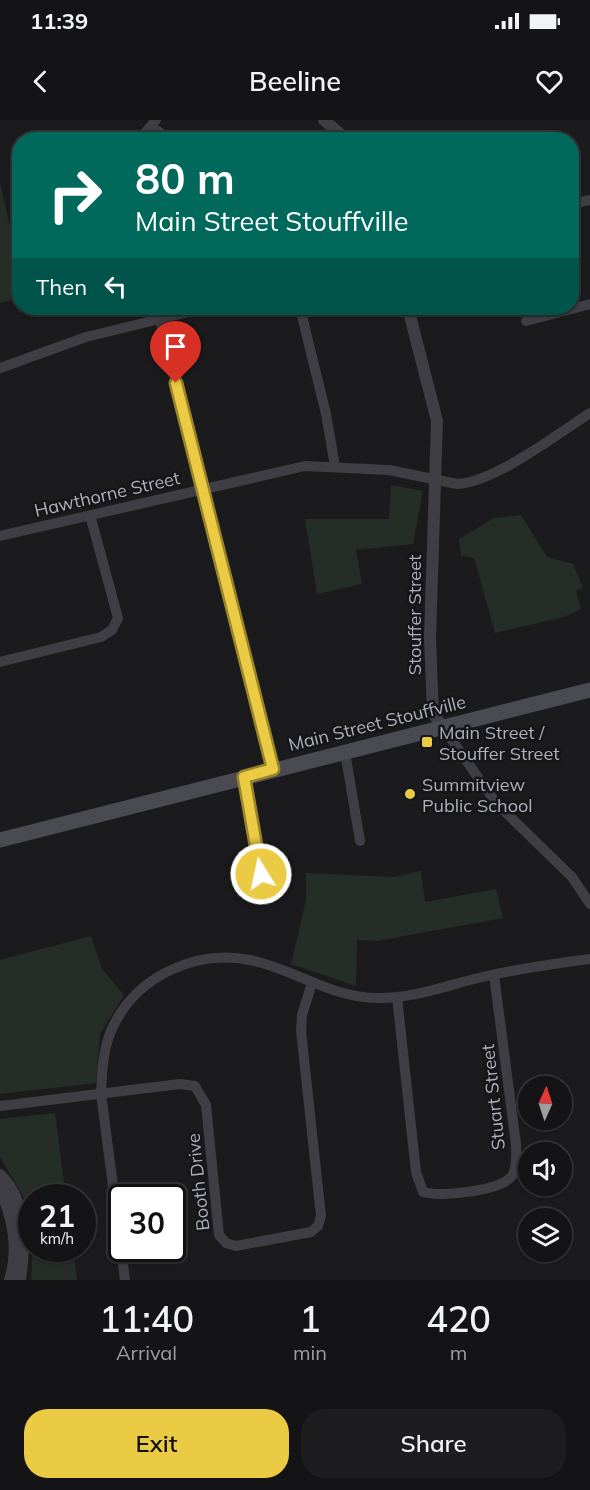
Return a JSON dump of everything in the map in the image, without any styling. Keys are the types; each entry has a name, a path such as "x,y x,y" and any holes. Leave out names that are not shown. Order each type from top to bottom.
{"main road":[{"name":"Main Street Stouffville","path":"0,840 590,690"}],"street":[{"path":"324,120 338,132"},
{"path":"158,315 273,769"},
{"path":"0,368 86,337 176,315"},
{"path":"302,315 326,414 335,466"},
{"name":"Stouffer Street","path":"410,315 437,421 430,638 433,713 496,803 580,886 590,904"},
{"path":"526,321 549,315"},
{"path":"434,480 457,484 477,481 590,413"},
{"name":"Hawthorne Street","path":"0,536 288,469 335,466 388,470 434,480"},
{"path":"0,662 101,637 116,624 117,618 90,515"},
{"path":"345,752 360,841"},
{"path":"244,777 261,874"},
{"path":"580,886 590,879"},
{"path":"125,1280 101,1093 102,1067 111,1031 124,1008 146,986 167,971 194,961 237,957 267,965 348,996 367,999 398,997 555,962 590,959"},
{"name":"Stuart Street","path":"398,997 416,1172 423,1192 435,1196 495,1185 511,1178 515,1169 516,1144 495,975"},
{"name":"Booth Drive","path":"101,1093 180,1084 195,1086 206,1105 219,1235 226,1243 236,1246 311,1232 318,1226 321,1216 301,1031 302,1015 312,983"},
{"path":"0,1106 101,1093"},
{"path":"0,1175 9,1184 21,1215 25,1242 20,1280"},
{"path":"0,1188 13,1217 15,1250 10,1280"}],"shaded area":[{"path":"0,183 12,236 12,300 0,303"},
{"path":"391,485 423,491 413,544 356,550 362,584 317,594 305,519 389,519"},
{"path":"521,515 547,557 573,564 583,588 576,591 581,609 564,617 495,633 474,558 461,556 459,539 494,518"},
{"path":"421,871 425,902 496,889 503,918 377,941 357,940 356,986 291,964 306,900 306,873 394,877"},
{"path":"91,936 102,969 124,995 100,1034 96,1083 0,1094 0,960"},
{"path":"55,1113 64,1184 18,1184 18,1188 0,1157 0,1119"},
{"path":"32,1262 75,1262 77,1280 31,1280"}],"place":[{"name":"Main Street / Stouffer Street","path":"427,742"},
{"name":"Summitview Public School","path":"410,794"}],"route":[{"path":"176,383 273,769 244,777 261,874"}]}
